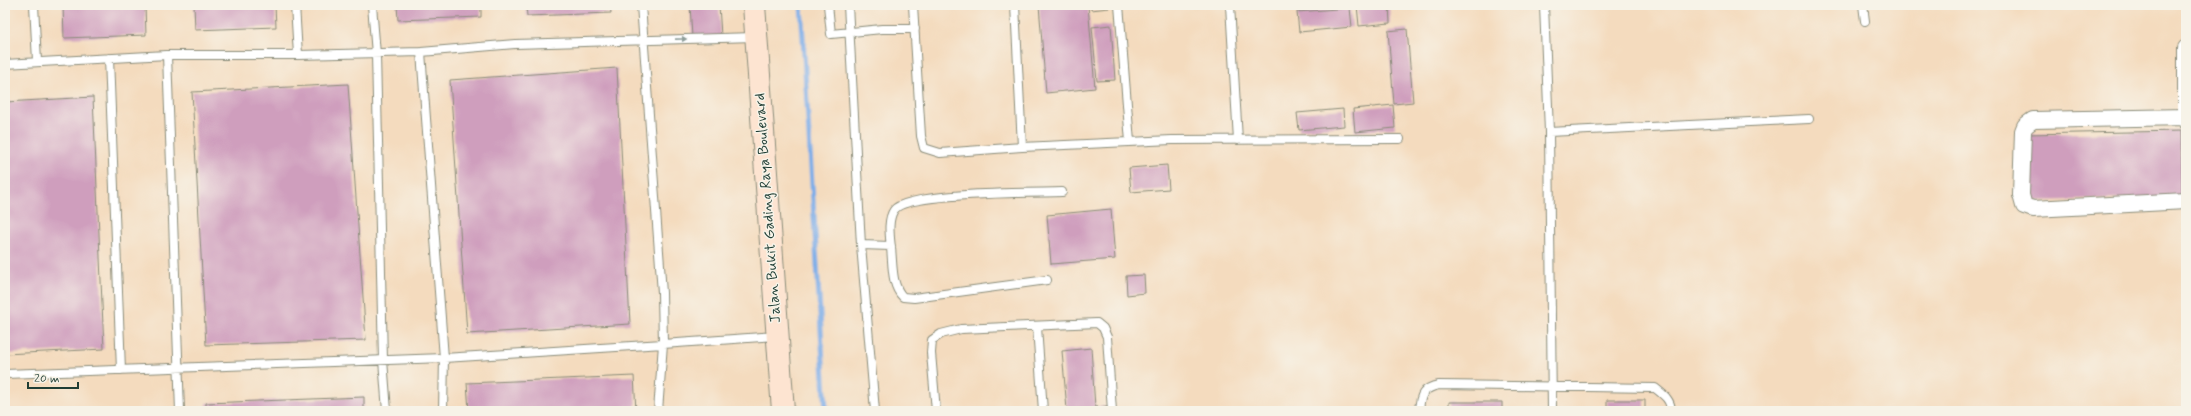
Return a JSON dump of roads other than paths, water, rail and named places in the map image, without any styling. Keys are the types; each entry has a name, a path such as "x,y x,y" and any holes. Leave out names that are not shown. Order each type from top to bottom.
{"street":[{"name":"Jalan Bukit Gading Raya Boulevard","path":"754,5 783,411"},
{"path":"2186,48 2186,121"},
{"path":"2186,117 2033,120 2025,126 2023,131 2021,195 2024,206 2033,209 2186,201"}],"lane":[{"path":"34,5 37,61"},
{"path":"295,5 298,55"},
{"path":"372,5 376,54 383,360 387,411"},
{"path":"641,5 642,39 662,293 663,344 658,411"},
{"path":"5,64 37,61 167,55 376,54 421,52 515,44 642,39 756,37 759,5"},
{"path":"828,5 831,34 882,29 915,29"},
{"path":"848,5 861,245 875,411"},
{"path":"913,5 921,136 924,148 940,153 1022,147 1130,142 1400,139"},
{"path":"1015,5 1022,147"},
{"path":"1119,5 1130,142"},
{"path":"1230,5 1238,140"},
{"path":"1544,5 1549,132 1552,411"},
{"path":"1863,5 1864,21"},
{"path":"421,52 444,358 443,411"},
{"path":"167,55 180,411"},
{"path":"109,58 121,370"},
{"path":"1549,132 1809,119"},
{"path":"1047,280 914,298 903,297 896,290 891,246 890,218 894,209 903,203 937,197 1062,192"},
{"path":"861,245 891,246"},
{"path":"936,411 931,353 932,340 941,334 962,329 1037,327 1097,323 1103,328 1107,337 1112,411"},
{"path":"1037,327 1043,411"},
{"path":"5,374 444,358 777,336"},
{"path":"1419,411 1420,397 1429,387 1439,385 1655,388 1664,395 1671,404 1671,411"}],"waterway":[{"path":"801,5 826,411"}]}
